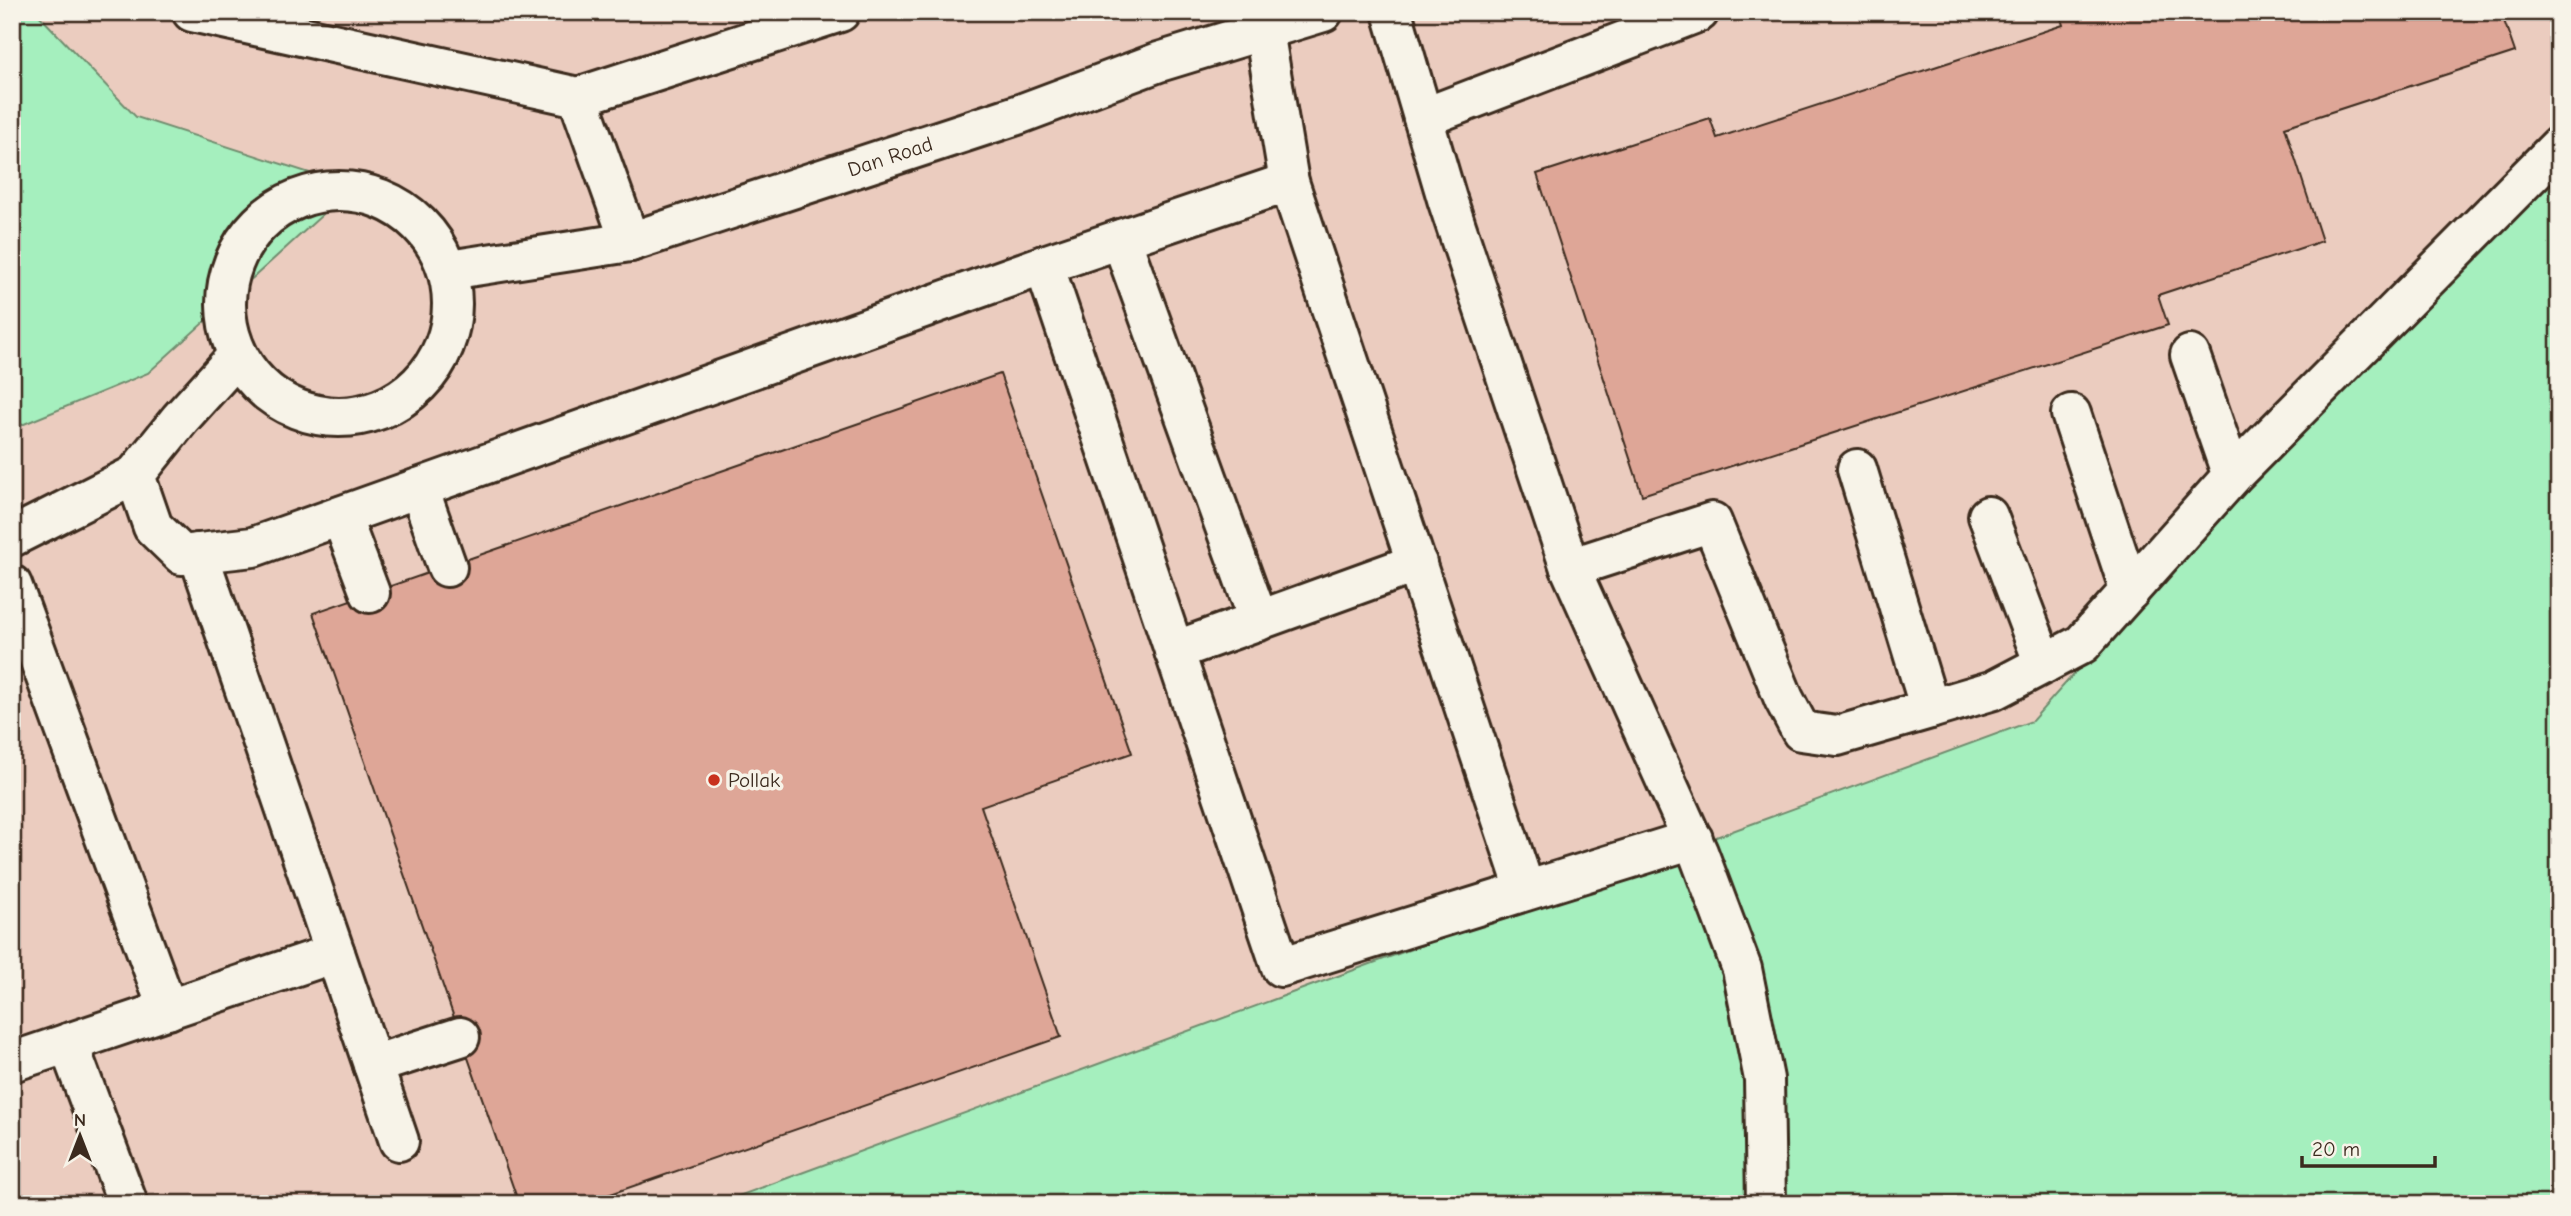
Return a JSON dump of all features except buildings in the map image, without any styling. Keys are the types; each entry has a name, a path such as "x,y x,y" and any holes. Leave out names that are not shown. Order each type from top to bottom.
{"street":[{"path":"192,12 578,97 840,12"},
{"name":"Dan Road","path":"449,270 630,242 1020,114 1159,62 1323,12"},
{"path":"1392,12 1447,198 1570,569 1693,839 1742,969 1764,1079 1766,1204"},
{"path":"1423,118 1699,12"},
{"path":"1264,30 1289,182 1525,889"},
{"path":"578,97 630,242"},
{"path":"1570,569 1712,522 1784,699 1801,732 1837,736 1994,690 2081,644 2232,476 2559,146"},
{"path":"135,475 153,527 182,555 253,547 1044,265 1289,182"},
{"path":"324,192 349,192 361,193 395,205 423,228 449,270 453,295 449,334 432,370 405,397 370,414 331,418 293,408 260,387 237,356 226,321 226,285 238,251 260,223 290,202 324,192"},
{"path":"1121,239 1259,621"},
{"path":"1044,265 1281,967 1693,839"},
{"path":"2190,355 2232,476"},
{"path":"12,537 135,475 180,419 237,356"},
{"path":"2071,414 2130,590"},
{"path":"1857,469 1930,709"},
{"path":"419,488 447,567"},
{"path":"341,516 370,593"},
{"path":"1988,516 2044,664"},
{"path":"198,553 399,1141"},
{"path":"1174,651 1417,563"},
{"path":"12,585 168,1010"},
{"path":"12,1062 335,953"},
{"path":"373,1065 460,1037"},
{"path":"68,1044 128,1204"}],"shaded area":[{"path":"36,12 2559,12 2559,129 2032,721 717,1204 12,1204 12,429 148,373 352,186 136,117"}],"green space":[{"path":"12,12 36,12 136,117 353,187 148,373 12,429"},
{"path":"2559,129 2559,1204 717,1204 2032,721"}],"place":[{"name":"Pollak","path":"714,780"}]}
